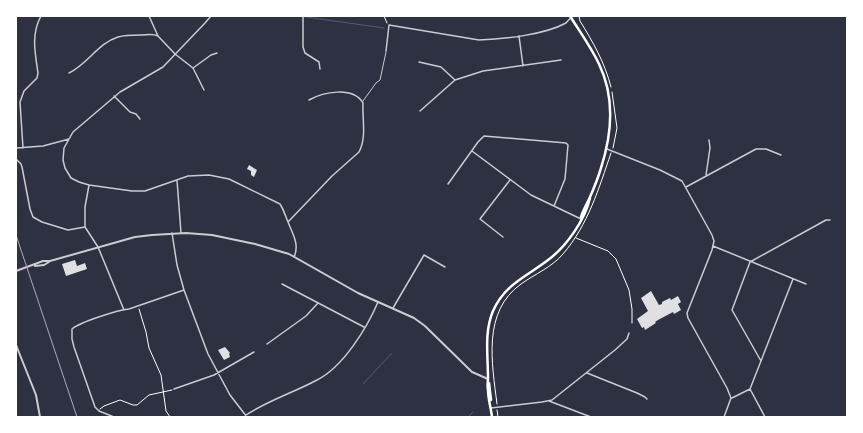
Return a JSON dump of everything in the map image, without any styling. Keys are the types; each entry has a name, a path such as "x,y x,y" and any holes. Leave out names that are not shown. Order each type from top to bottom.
{"main road":[{"path":"492,417 488,379 487,348 488,332 492,314 505,291 517,280 539,267 556,254 572,234 590,198 607,149 610,131 610,114 606,83 593,51 571,16"}],"street":[{"path":"23,148 20,102 24,90 37,78 38,72 34,38 35,28 40,16"},
{"path":"149,16 158,36 175,54 193,68 204,90"},
{"path":"211,16 163,67 127,86 73,132 63,152 65,168 70,178 89,186 132,191 145,191 188,176 209,175 229,179 280,204 293,233 297,247 294,257"},
{"path":"303,16 303,47 305,53 318,62 320,69"},
{"path":"386,51 390,24 480,40 519,36 546,30 567,22 571,16"},
{"path":"69,73 82,65 108,41 129,35 154,34 158,36"},
{"path":"519,36 523,66"},
{"path":"193,68 211,55 217,53"},
{"path":"420,111 455,80 482,71 561,60"},
{"path":"419,62 441,67 455,80"},
{"path":"288,222 332,176 359,152 362,147 362,101 356,97 338,92 322,94 309,100"},
{"path":"114,96 130,112 136,114 140,119"},
{"path":"448,184 484,136 567,143 564,179 554,206"},
{"path":"16,148 44,146 69,139"},
{"path":"706,175 710,148 709,140"},
{"path":"607,149 674,176 682,181 713,237 713,246 687,314 731,398"},
{"path":"686,187 756,149 766,149 781,155"},
{"path":"472,151 531,195 581,218"},
{"path":"16,159 21,164 33,217 42,222 68,230 85,227"},
{"path":"177,180 180,233"},
{"path":"503,237 480,219 510,180"},
{"path":"89,186 84,207 85,227 98,247 124,310"},
{"path":"761,361 732,310 750,262 826,220 830,220"},
{"path":"172,233 177,265 184,290 208,354 230,395 245,416 265,404 326,375 339,364 353,346 378,302"},
{"path":"16,271 31,267 43,261 50,261 135,237 180,233 212,235 234,239 266,247 294,257 358,293 393,308 419,322 472,372 488,379"},
{"path":"713,246 806,284"},
{"path":"393,308 424,255 445,267"},
{"path":"724,417 731,398 750,389 793,279"},
{"path":"282,284 364,327"},
{"path":"114,417 99,411 95,406 74,347 72,329 76,326 124,310 129,310 184,290"},
{"path":"267,344 306,316 318,303"},
{"path":"491,408 549,401 555,398 627,339 629,332"},
{"path":"16,345 36,395 40,417"},
{"path":"174,389 214,375 254,352"},
{"path":"586,373 637,393 647,399"},
{"path":"750,389 765,417"},
{"path":"549,401 591,417"}],"lane":[{"path":"362,101 380,80 386,51"}],"path":[{"path":"384,16 386,22 390,24"},
{"path":"498,417 492,369 491,340 500,308 511,293 559,258 576,238 598,193 612,151 617,128 608,77 599,54 579,16"},
{"path":"576,238 608,251 616,259 629,290 632,309 632,323"},
{"path":"139,309 149,348 161,375 166,411 170,417"},
{"path":"99,411 104,406 120,400 137,405 149,396 174,389"}],"building":[{"path":"249,165 257,170 254,177 251,175 251,171 247,169"},
{"path":"75,260 77,266 85,263 87,269 66,276 62,264"},
{"path":"651,291 659,305 670,298 671,300 678,296 681,302 678,304 681,310 674,314 673,312 658,320 645,330 644,327 642,328 637,319 648,311 641,298"},
{"path":"225,347 230,353 230,357 224,360 218,350"}],"waterway":[{"path":"306,17 384,28"},
{"path":"363,384 392,353"},
{"path":"468,417 473,412"}],"railway":[{"path":"16,235 77,417"}]}
